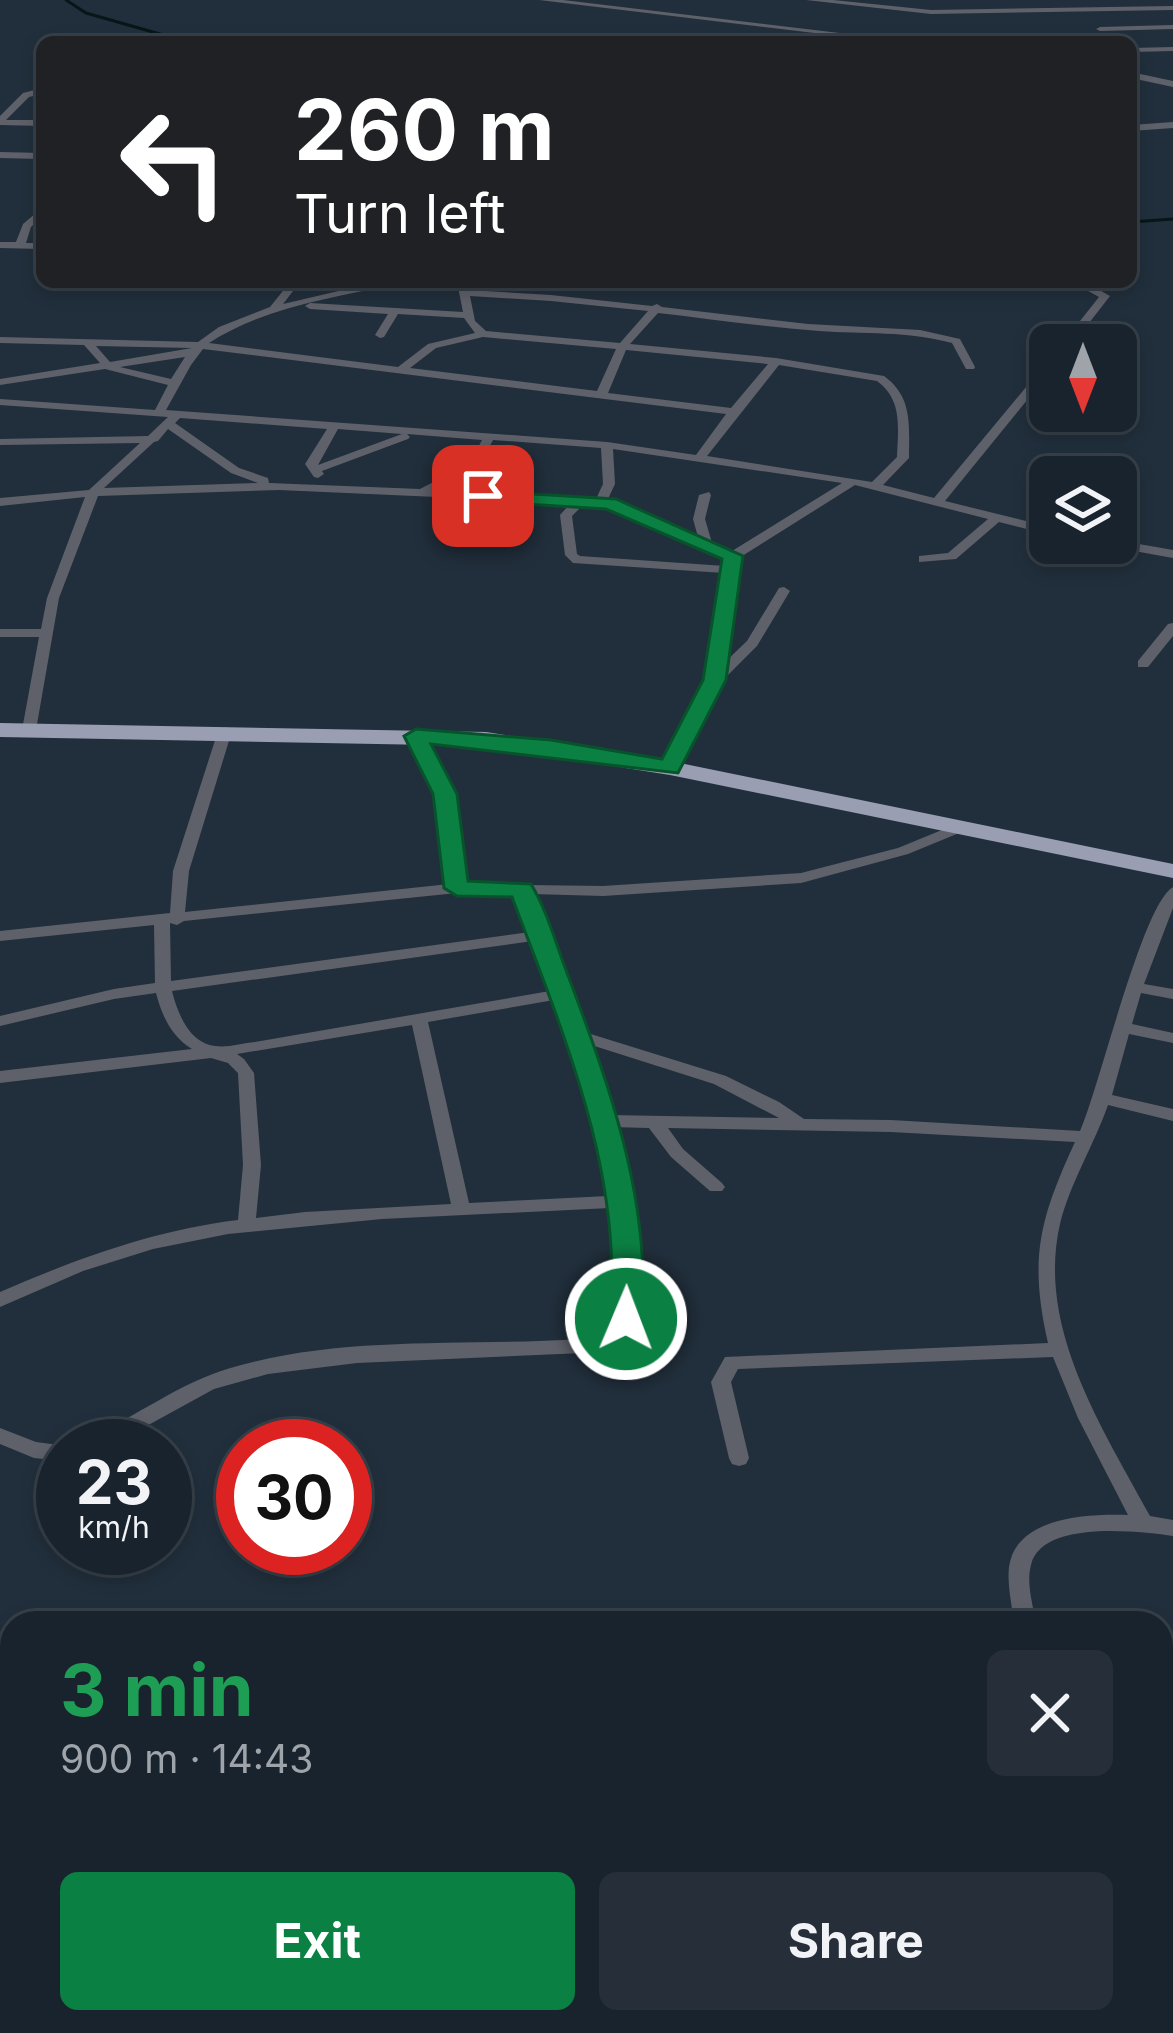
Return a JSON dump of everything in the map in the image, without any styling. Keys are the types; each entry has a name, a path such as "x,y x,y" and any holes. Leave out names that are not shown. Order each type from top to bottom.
{"highway":[{"path":"0,730 416,736 551,747 1173,871"}],"street":[{"path":"543,0 852,36"},
{"path":"955,0 966,1 958,36"},
{"path":"808,7 823,33"},
{"path":"808,7 1089,14 1173,8"},
{"path":"1089,14 1106,36 1173,27"},
{"path":"1137,50 1173,50"},
{"path":"1137,76 1173,82"},
{"path":"0,122 26,95 36,92"},
{"path":"0,122 36,123"},
{"path":"1137,128 1173,125"},
{"path":"0,155 36,156"},
{"path":"20,245 26,226 36,217"},
{"path":"0,245 36,246"},
{"path":"266,316 290,288"},
{"path":"0,382 109,367 198,348 233,326 291,305 366,288"},
{"path":"463,288 467,315 483,334"},
{"path":"475,288 657,307 832,340 949,338 959,345 970,367"},
{"path":"1083,324 1105,296 1089,288"},
{"path":"291,305 467,315"},
{"path":"602,393 623,346 657,307"},
{"path":"380,335 394,313"},
{"path":"403,369 432,346 483,334 823,366 880,378 898,390 905,422 904,458 876,485"},
{"path":"0,340 198,348 734,412"},
{"path":"823,366 832,340"},
{"path":"86,341 109,367 176,384"},
{"path":"159,412 198,348"},
{"path":"700,457 776,361"},
{"path":"939,500 1029,391"},
{"path":"2,405 159,412 174,419 245,489"},
{"path":"29,730 56,586 94,492 174,419 336,424 607,445 876,485 1029,526"},
{"path":"336,424 311,464 344,490"},
{"path":"314,470 362,457 387,440 434,434"},
{"path":"414,496 475,465 489,436"},
{"path":"0,442 154,439"},
{"path":"601,501 609,484 607,445"},
{"path":"235,475 279,486"},
{"path":"582,500 566,515 571,555 577,560 731,563 853,481"},
{"path":"0,502 94,492 279,486 414,496 601,501 706,543 731,563"},
{"path":"705,496 699,519 706,543"},
{"path":"923,559 952,556 995,518"},
{"path":"1137,548 1173,554"},
{"path":"670,768 714,680 731,563"},
{"path":"714,680 752,643 784,591"},
{"path":"1143,664 1173,627"},
{"path":"0,633 48,632"},
{"path":"225,731 169,921 163,986 174,1027 209,1051 239,1061 246,1072 252,1165 247,1221"},
{"path":"416,736 445,794 457,888"},
{"path":"0,936 457,888 686,888 801,878 884,856 958,828"},
{"path":"145,1419 193,1389 261,1368 543,1349 613,1337 626,1319 629,1302 621,1201 604,1121 522,890"},
{"path":"1142,1522 1059,1350 1046,1261 1057,1204 1102,1098 1133,987 1173,892"},
{"path":"0,1021 163,986 538,936"},
{"path":"1133,987 1173,994"},
{"path":"0,1077 209,1051 561,994"},
{"path":"419,1019 461,1208"},
{"path":"1122,1027 1173,1038"},
{"path":"577,1035 718,1081 772,1103 800,1124"},
{"path":"1102,1098 1173,1115"},
{"path":"653,1120 677,1153 716,1187"},
{"path":"604,1121 1085,1137"},
{"path":"0,1300 123,1250 247,1221 621,1201"},
{"path":"739,1458 721,1382 732,1363 1059,1350"},
{"path":"0,1436 36,1450"},
{"path":"1024,1611 1020,1561 1030,1544 1075,1526 1142,1522 1173,1528"}],"waterway":[{"path":"66,0 86,13 167,36"},
{"path":"1137,222 1173,219"}],"route":[{"path":"483,496 601,501 733,556 714,680 690,737 670,768 551,747 416,736 445,794 457,888 522,890 577,1035 604,1121 621,1201 629,1282 626,1319"}]}
